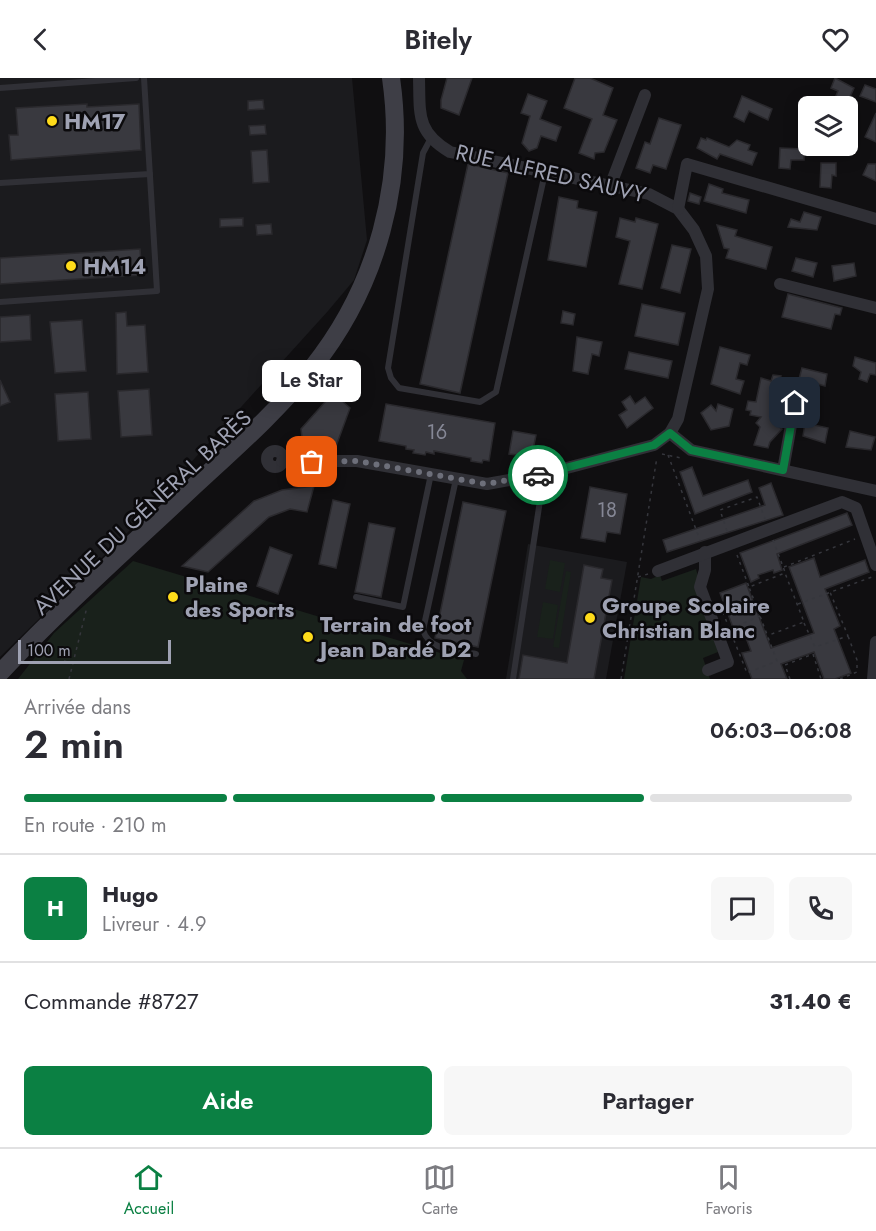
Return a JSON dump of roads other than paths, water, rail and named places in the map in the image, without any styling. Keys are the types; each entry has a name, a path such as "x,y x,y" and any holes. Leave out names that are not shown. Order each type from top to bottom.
{"main road":[{"name":"AVENUE DU GÉNÉRAL BARÈS","path":"0,673 84,589 261,423 302,381 336,335 368,272 387,209 395,147 391,78"}],"street":[{"name":"RUE ALFRED SAUVY","path":"419,78 420,109 425,131 430,138 450,152 649,194 678,209 694,230 706,256 708,289 678,419 670,433"},
{"path":"610,184 645,95"},
{"path":"678,209 687,164 876,219"},
{"path":"780,284 876,308"},
{"path":"783,470 795,403"},
{"path":"282,461 357,461 486,484 544,474 654,445 670,433 691,450 876,491"},
{"path":"658,571 842,502 856,508 876,565"},
{"path":"705,552 705,570 700,587 728,662 708,670"},
{"path":"873,679 876,642"}],"lane":[{"path":"0,88 136,78"},
{"path":"0,302 157,291 144,78"},
{"path":"430,138 423,153 388,368 391,378 399,388 480,402 496,392 546,171"},
{"path":"0,183 150,174"},
{"path":"356,597 403,607 431,474"},
{"path":"513,679 544,474"},
{"path":"456,478 423,630 425,637 435,646 476,654"}],"place":[{"name":"HM17","path":"52,121"},
{"name":"HM14","path":"71,266"},
{"name":"Le Star","path":"312,462"},
{"name":"Plaine des Sports","path":"173,597"},
{"name":"Groupe Scolaire Christian Blanc","path":"590,618"},
{"name":"Terrain de foot Jean Dardé D2","path":"308,637"}]}
